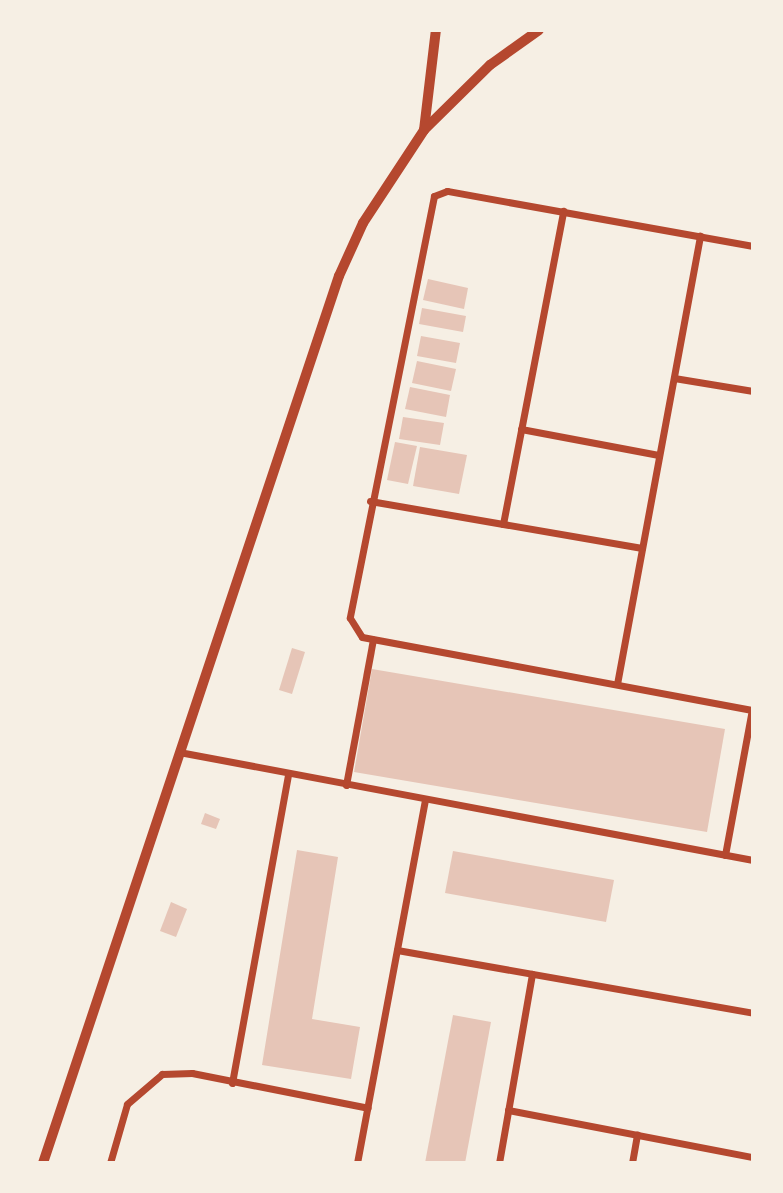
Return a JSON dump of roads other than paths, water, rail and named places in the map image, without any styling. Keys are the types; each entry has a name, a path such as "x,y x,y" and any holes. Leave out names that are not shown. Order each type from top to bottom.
{"main road":[{"path":"424,130 436,30"},
{"path":"43,1163 339,276 363,223 424,130 490,65 539,30"}],"street":[{"path":"725,855 753,710 373,639 357,634 350,618 370,500 430,200 447,191 753,246"},
{"path":"503,524 563,211"},
{"path":"617,684 700,236"},
{"path":"674,378 753,391"},
{"path":"521,429 659,455"},
{"path":"370,500 642,548"},
{"path":"346,785 373,639"},
{"path":"178,752 753,860"},
{"path":"232,1083 288,774"},
{"path":"357,1163 425,799"},
{"path":"397,950 752,1013 753,1002"},
{"path":"499,1163 532,974"},
{"path":"110,1163 127,1104 148,1081 177,1072 368,1108"},
{"path":"508,1110 753,1157"},
{"path":"632,1163 637,1134"}]}
